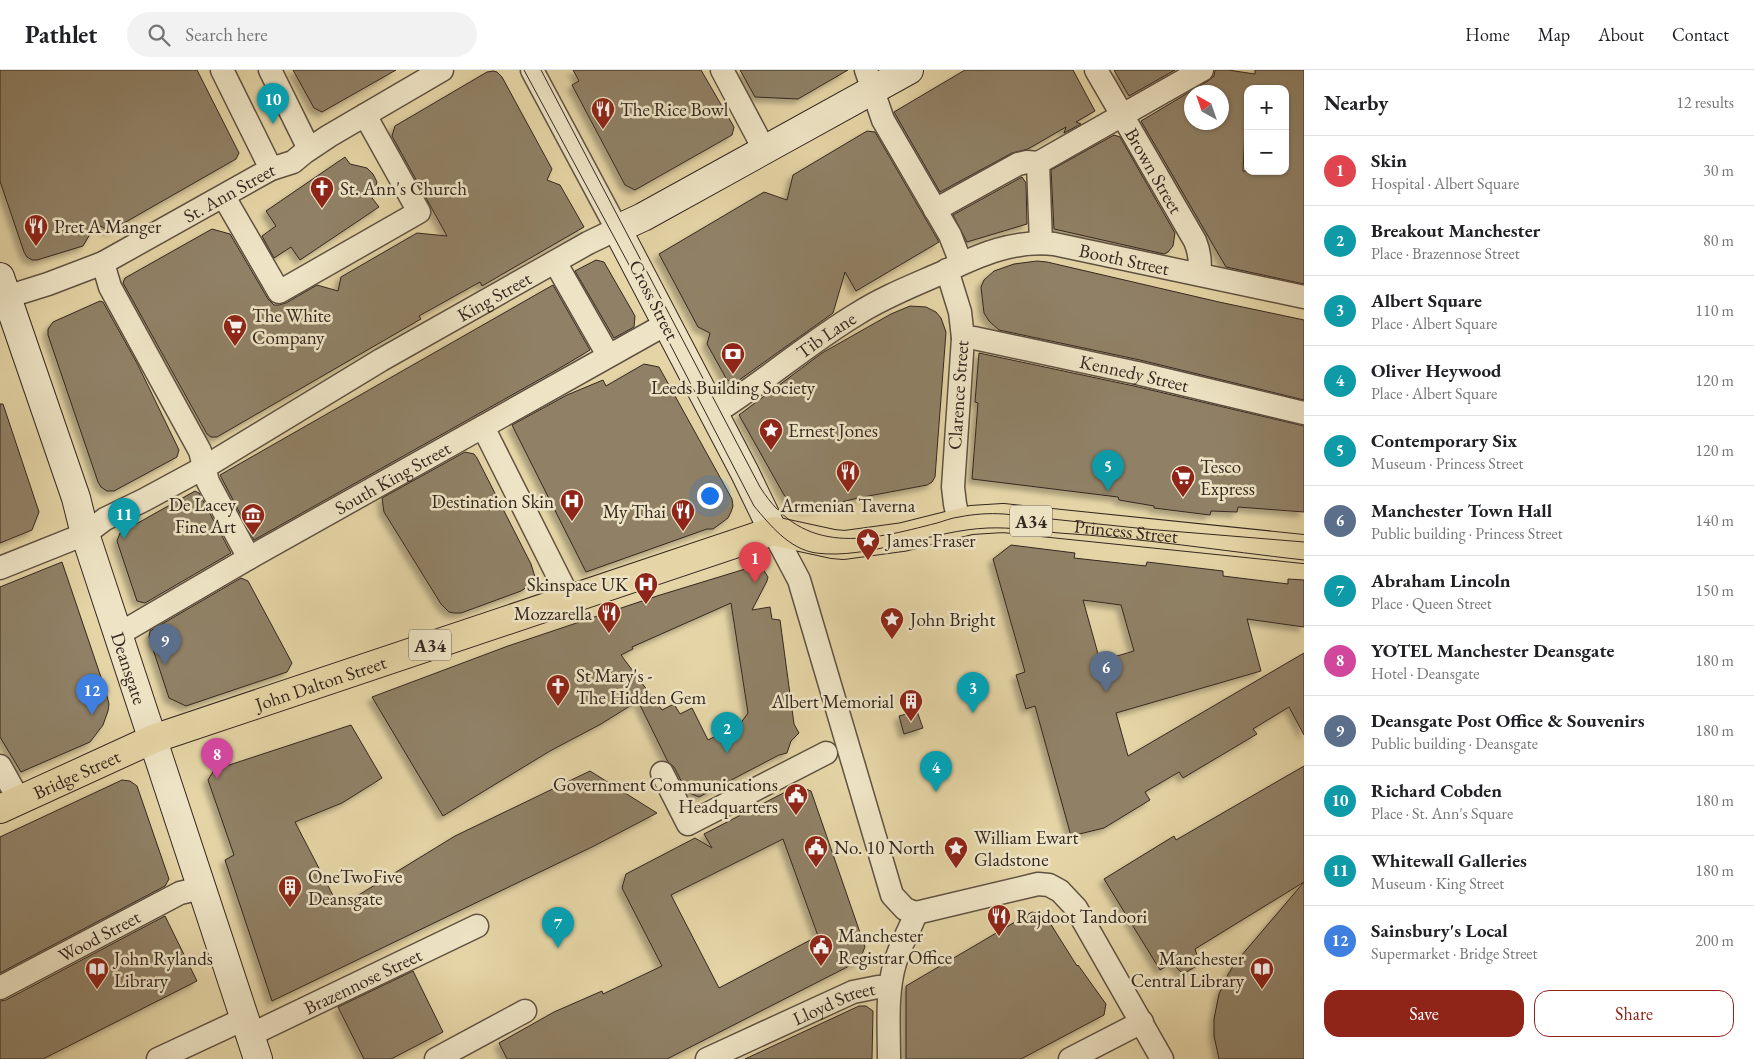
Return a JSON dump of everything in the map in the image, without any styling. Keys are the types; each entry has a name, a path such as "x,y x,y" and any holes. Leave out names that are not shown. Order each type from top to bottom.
{"main road":[{"name":"Princess Street","path":"773,530 833,544 844,544 903,537 959,522 1003,518 1304,549"},
{"name":"John Dalton Street","path":"153,739 312,687 567,598 773,530"},
{"name":"Bridge Street","path":"9,805 153,739"}],"street":[{"path":"222,70 271,169"},
{"path":"270,70 309,149"},
{"name":"St. Ann Street","path":"2,291 48,284 103,263 271,169 293,162 309,149 441,70"},
{"name":"Cross Street","path":"532,70 745,473 773,530"},
{"path":"722,70 764,149"},
{"name":"King Street","path":"0,568 85,534 105,519 205,467 382,360 588,243 643,217 764,149 869,80 909,70"},
{"name":"Brown Street","path":"1096,70 1195,241 1201,262 1199,274"},
{"path":"935,210 1018,164 1038,162 1202,70"},
{"name":"Clarence Street","path":"869,80 883,120 950,235 963,338 953,487 959,522"},
{"path":"224,197 279,292 419,212 365,115"},
{"path":"1038,162 1041,243"},
{"name":"Booth Street","path":"954,266 1008,246 1041,243 1304,297"},
{"path":"555,262 608,355"},
{"path":"103,263 110,287 198,448 208,482 249,558"},
{"name":"Tib Lane","path":"713,414 855,314 882,299 954,266"},
{"name":"Deansgate","path":"2,291 76,498 85,534 251,1038"},
{"name":"South King Street","path":"119,634 249,558 666,324"},
{"name":"Kennedy Street","path":"963,338 974,338 1128,370 1304,413"},
{"path":"483,427 564,588 567,598"},
{"path":"773,530 799,580 892,895 905,910 916,913 1028,885 1049,885 1060,891 1076,908 1162,1059"},
{"path":"662,773 688,824 826,753"},
{"path":"0,766 9,805"},
{"name":"Wood Street","path":"0,988 180,893 201,888"},
{"name":"Lloyd Street","path":"707,1059 853,992 878,987 890,987 895,962 916,913"},
{"name":"Brazennose Street","path":"158,1059 251,1038 477,926"},
{"path":"889,1059 890,987"},
{"path":"436,1059 525,1012"},
{"path":"1070,1059 1142,1022"}],"building":[{"path":"0,70 197,70 239,153 236,159 110,231 96,224 83,246 32,260 24,252 0,181"},
{"path":"293,70 396,70 322,112 314,108"},
{"path":"573,70 701,70 734,127 732,135 635,190 625,185 572,85 579,81"},
{"path":"740,70 848,70 798,99 755,97"},
{"path":"965,70 1073,70 1095,111 1076,122 1081,124 1064,133 1066,127 1028,149 1012,153 940,192 894,112"},
{"path":"1114,70 1175,70 1129,96"},
{"path":"1215,70 1255,74 1255,70 1304,70 1304,284 1226,267 1141,121 1184,95 1184,130 1229,130 1229,85 1201,85 1214,76"},
{"path":"493,71 502,77 552,169 547,180 560,185 584,227 482,286 480,282 419,316 421,319 217,437 211,437 207,434 123,283 125,278 212,229 230,234 268,299 274,305 279,305 317,285 338,291 341,277 417,233 447,236 392,136 395,126 487,72"},
{"path":"867,131 875,132 939,242 856,291 845,272 833,313 735,383 727,380 707,344 710,333 698,327 659,254 764,192 787,200 793,175"},
{"path":"1114,135 1120,137 1175,233 1173,246 1164,254 1054,229 1051,170"},
{"name":"St. Ann's Church","path":"345,157 350,164 367,168 373,174 377,182 372,198 379,207 300,260 291,247 274,258 262,236 276,226 266,211"},
{"path":"1022,177 1026,183 1027,224 967,242 953,215"},
{"path":"596,260 604,262 635,316 634,327 614,338 575,271"},
{"path":"1037,261 1304,320 1304,400 1140,360 999,330 989,321 984,313 981,287 984,280 994,271 1014,264"},
{"path":"553,285 590,350 254,540 220,475"},
{"path":"100,301 103,302 138,365 179,450 177,457 114,491 107,491 98,482 48,335 48,329 53,322"},
{"path":"910,306 926,307 936,312 941,318 946,332 935,477 927,485 812,509 803,509 793,505 784,495 739,415 822,353 891,314"},
{"path":"979,353 1134,386 1304,426 1304,512 1238,507 1237,512 1211,511 1210,515 1154,508 1154,506 1119,500 1118,497 972,479 978,403 975,402"},
{"path":"644,364 659,367 732,499 733,506 728,518 713,529 707,529 586,572 512,425 567,395 603,380 606,386"},
{"path":"0,404 3,404 39,512 32,530 0,543"},
{"path":"465,452 474,454 477,458 531,564 535,577 521,591 461,613 454,613 449,612 441,604 384,512 382,498"},
{"path":"195,491 199,493 231,553 145,603 137,601 117,541 120,533"},
{"path":"1011,545 1075,553 1074,558 1146,566 1147,562 1223,571 1223,576 1288,584 1288,579 1304,580 1304,627 1247,619 1261,671 1116,713 1128,756 1304,653 1304,735 1289,707 1253,729 1257,734 1183,778 1179,772 1145,792 1150,800 1104,828 1071,836 1035,706 1026,709 1016,675 1025,672 993,559","holes":["1083,600 1121,605 1134,651 1100,661"]},
{"path":"62,562 106,692 109,704 108,711 103,725 90,742 21,772 0,737 0,587"},
{"path":"755,566 763,569 768,577 767,581 752,610 770,607 772,619 780,620 794,724 799,733 791,741 787,753 779,755 699,797 687,792 674,767 668,762 638,701 601,724 550,751 443,816 372,697 508,646 657,596","holes":["731,603 748,713 740,724 708,740 692,708 680,714 674,704 662,710 621,655 633,649 632,647"]},
{"path":"241,578 248,581 292,663 287,672 186,706 169,698 149,637 150,631"},
{"name":"Albert Memorial","path":"917,711 923,728 904,734 899,716"},
{"path":"351,725 382,778 342,803 295,822 339,907 455,836 590,771 657,813 594,846 272,1001 225,860 234,855 208,780 214,770"},
{"path":"1304,766 1304,882 1195,949 1200,964 1183,974 1172,963 1160,970 1104,879 1174,836 1176,840"},
{"path":"122,780 130,781 137,786 169,879 165,886 0,973 0,837"},
{"path":"797,786 811,791 865,947 859,961 667,1059 507,1059 499,1043 554,1012 602,991 603,994 662,966 622,888 626,874 695,838 712,848 704,834","holes":["783,839 818,936 719,988 671,895"]},
{"name":"Manchester Central Library","path":"1304,882 1304,1059 1219,1059 1214,1036 1214,1019 1219,994 1226,978 1235,963"},
{"path":"1032,912 1045,915 1077,966 1106,1004 1104,1015 1021,1059 906,1059 906,986"},
{"name":"John Rylands Library","path":"165,916 197,981 43,1059 0,1059 0,1001 6,1000"},
{"path":"413,971 443,1032 391,1059 364,1059 338,1007"},
{"path":"859,1006 866,1006 873,1011 872,1059 745,1059"}],"tram line":[{"path":"524,70 627,261 754,506 781,535 797,547 816,553 836,554 879,549 967,530 1006,528 1120,538 1304,560"},
{"path":"541,70 760,487 777,509 797,525 817,534 839,538 862,538 886,535 956,517 976,514 998,514 1304,542"}],"place":[{"name":"Richard Cobden","path":"273,124"},
{"name":"The Rice Bowl","path":"603,130"},
{"name":"St. Ann's Church","path":"322,209"},
{"name":"Pret A Manger","path":"36,247"},
{"name":"The White Company","path":"235,347"},
{"name":"Leeds Building Society","path":"733,375"},
{"name":"Ernest Jones","path":"771,451"},
{"name":"Contemporary Six","path":"1108,491"},
{"name":"Armenian Taverna","path":"848,493"},
{"name":"Tesco Express","path":"1183,498"},
{"name":"Destination Skin","path":"572,522"},
{"name":"My Thai","path":"683,532"},
{"name":"De Lacey Fine Art","path":"253,536"},
{"name":"Whitewall Galleries","path":"124,539"},
{"name":"James Fraser","path":"868,561"},
{"name":"Skin","path":"755,583"},
{"name":"Skinspace UK","path":"646,605"},
{"name":"Mozzarella","path":"609,634"},
{"name":"John Bright","path":"892,640"},
{"name":"Deansgate Post Office & Souvenirs","path":"165,665"},
{"name":"Manchester Town Hall","path":"1106,692"},
{"name":"St Mary's - The Hidden Gem","path":"558,707"},
{"name":"Albert Square","path":"973,713"},
{"name":"Sainsbury's Local","path":"92,715"},
{"name":"Albert Memorial","path":"911,722"},
{"name":"Breakout Manchester","path":"727,753"},
{"name":"YOTEL Manchester Deansgate","path":"217,779"},
{"name":"Oliver Heywood","path":"936,792"},
{"name":"Government Communications Headquarters","path":"796,816"},
{"name":"No. 10 North","path":"816,868"},
{"name":"William Ewart Gladstone","path":"956,869"},
{"name":"OneTwoFive Deansgate","path":"290,908"},
{"name":"Rajdoot Tandoori","path":"999,937"},
{"name":"Abraham Lincoln","path":"558,948"},
{"name":"Manchester Registrar Office","path":"821,967"},
{"name":"John Rylands Library","path":"97,990"},
{"name":"Manchester Central Library","path":"1262,990"}]}
